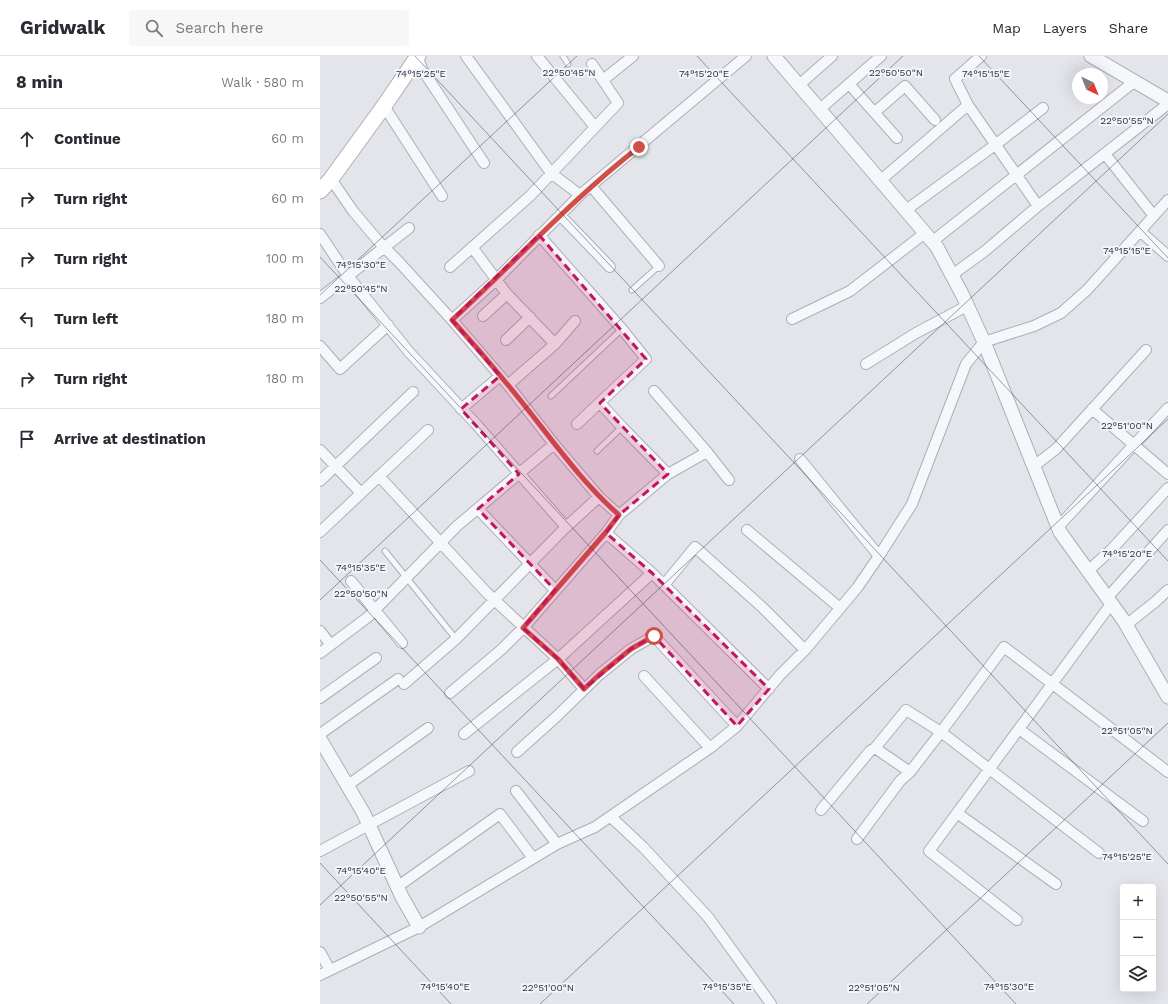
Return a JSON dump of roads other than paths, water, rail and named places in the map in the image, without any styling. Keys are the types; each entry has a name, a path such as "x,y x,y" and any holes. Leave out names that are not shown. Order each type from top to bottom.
{"main road":[{"path":"320,191 331,179 384,106 417,56"}],"street":[{"path":"417,56 422,69 484,163"},
{"path":"466,56 551,173 580,195"},
{"path":"537,56 595,127"},
{"path":"603,80 633,56"},
{"path":"452,320 496,280 580,195 746,56"},
{"path":"774,56 937,247 984,342 1060,532 1126,625 1168,697"},
{"path":"799,85 832,56"},
{"path":"820,109 881,56"},
{"path":"981,56 955,79 968,104 1038,206"},
{"path":"1091,56 1168,101"},
{"path":"450,267 530,196 618,103 592,64"},
{"path":"792,319 850,292 1016,176 1134,82"},
{"path":"849,84 897,138"},
{"path":"875,112 905,86 935,120"},
{"path":"881,180 968,104"},
{"path":"952,275 1168,104"},
{"path":"384,106 442,196"},
{"path":"906,210 995,145 1042,108"},
{"path":"1105,154 1154,216"},
{"path":"331,179 353,211 380,244 385,247 452,320 508,385 554,444 599,497 619,515"},
{"path":"591,186 659,266"},
{"path":"320,975 418,927 557,844 596,827 710,748 737,726 780,675 805,650 857,588 879,556 912,504 966,364 984,342 1034,326 1061,313 1087,290 1168,200"},
{"path":"560,215 610,267"},
{"path":"320,298 409,228"},
{"path":"1140,232 1168,256"},
{"path":"320,234 348,276 409,352 566,527"},
{"path":"539,235 646,358 577,424"},
{"path":"472,247 507,294 555,344"},
{"path":"483,316 507,294"},
{"path":"866,364 916,333 967,306"},
{"path":"506,340 530,317"},
{"path":"508,385 555,344 575,321"},
{"path":"320,346 340,369 388,325"},
{"path":"1034,466 1056,449 1146,350"},
{"path":"461,409 500,376"},
{"path":"654,391 707,452 729,480"},
{"path":"320,481 413,392"},
{"path":"600,403 668,474"},
{"path":"1058,527 1168,408"},
{"path":"1092,409 1168,474"},
{"path":"320,532 428,430"},
{"path":"320,653 375,610 457,526 554,444"},
{"path":"320,450 361,493"},
{"path":"450,693 502,649 523,628 619,515 668,474 707,452"},
{"path":"800,459 879,556"},
{"path":"379,476 487,593 558,659 584,689"},
{"path":"1088,571 1112,549 1168,488"},
{"path":"320,734 401,682 456,639 566,527 599,497"},
{"path":"478,509 529,565 555,590"},
{"path":"747,530 840,608"},
{"path":"1017,920 929,852 1052,685 1109,601 1168,530"},
{"path":"606,532 652,573 769,689"},
{"path":"664,585 695,547 762,607 805,650"},
{"path":"464,734 558,659 652,573"},
{"path":"351,581 402,643"},
{"path":"1126,625 1168,590"},
{"path":"320,631 331,645"},
{"path":"517,752 599,675 631,649 654,636 737,726"},
{"path":"857,839 900,781 910,772 1004,647 1168,772"},
{"path":"320,698 376,658"},
{"path":"644,676 710,748"},
{"path":"821,810 906,710 940,732 990,769 1099,853"},
{"path":"348,785 428,728"},
{"path":"1019,729 1143,821"},
{"path":"322,745 348,785 363,812 397,887 418,927"},
{"path":"875,748 910,772"},
{"path":"320,851 469,770"},
{"path":"516,791 557,844"},
{"path":"958,813 1056,884"},
{"path":"397,887 500,814 533,858"},
{"path":"612,817 643,847 708,917 771,1004"},
{"path":"320,952 330,970"}],"lane":[{"path":"563,56 568,64"},
{"path":"632,290 659,266"},
{"path":"551,396 622,329"},
{"path":"597,451 622,427"},
{"path":"385,551 456,639"}]}
